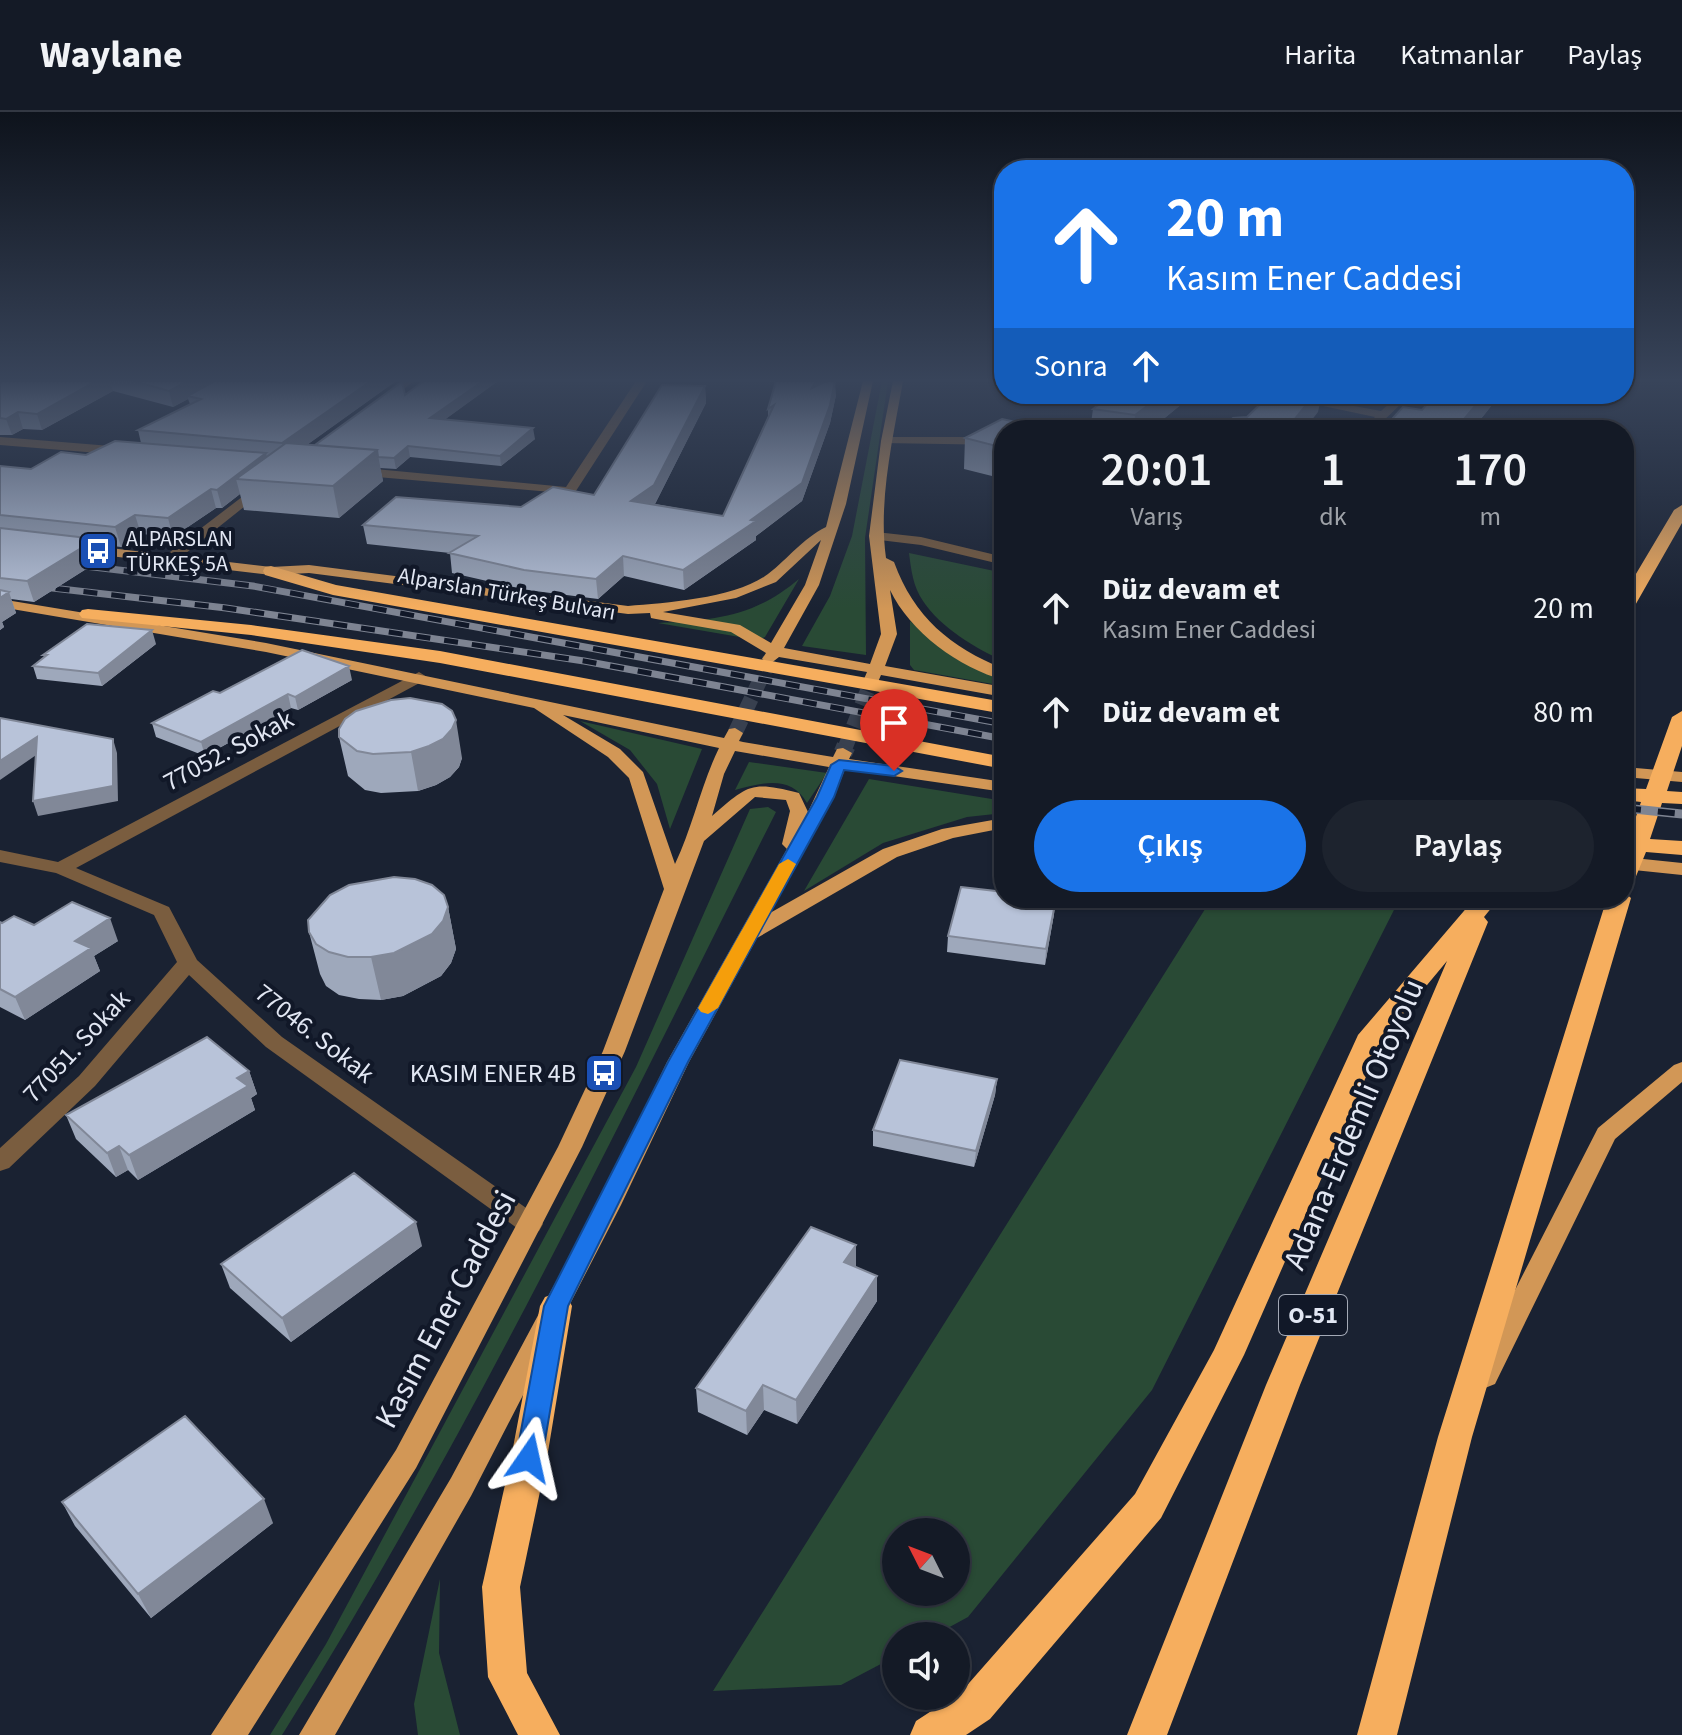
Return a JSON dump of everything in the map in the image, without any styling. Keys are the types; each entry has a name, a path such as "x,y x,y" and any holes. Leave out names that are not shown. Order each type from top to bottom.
{"highway":[{"path":"1634,592 1682,510"},
{"name":"Alparslan Türkeş Bulvarı","path":"271,571 333,590 994,706"},
{"path":"88,614 252,630 379,649 629,691 994,761"},
{"path":"1634,853 1682,717"},
{"path":"1634,795 1682,798"},
{"path":"1634,844 1682,848"},
{"path":"930,1735 976,1705 1148,1506 1228,1355 1371,1035 1478,908"},
{"name":"Adana-Erdemli Otoyolu","path":"1147,1735 1283,1385 1482,908"},
{"path":"1377,1735 1455,1437 1616,908"},
{"path":"540,1735 508,1677 501,1587 529,1458 556,1306"}],"main road":[{"path":"772,655 812,585 831,529 849,457"},
{"path":"874,674 889,634 876,536 885,457"},
{"path":"271,571 309,569 628,610 680,606 731,595 771,579 810,540 831,529"},
{"path":"876,536 900,595 920,621 957,650 994,670"},
{"name":"Alparslan Türkeş Bulvarı","path":"56,546 271,571"},
{"path":"0,603 88,614 419,677 530,702 994,785"},
{"name":"Alparslan Türkeş Bulvarı","path":"628,610 735,628 772,655 874,674 994,691"},
{"path":"530,702 614,753 637,776 674,889"},
{"name":"Kasım Ener Caddesi","path":"228,1735 406,1459 530,1224 604,1073 696,839 715,774 732,739"},
{"path":"316,1735 461,1487 678,1062 825,797 841,759"},
{"path":"1634,773 1682,777"},
{"path":"696,839 750,792 770,791 793,797 799,811 784,870"},
{"path":"749,934 890,853 949,833 994,825"},
{"path":"1634,864 1682,869"},
{"path":"1455,1437 1606,1134 1682,1070"}],"street":[{"path":"340,469 570,491 592,457"},
{"path":"171,558 273,479"},
{"path":"876,536 921,541 994,559"},
{"name":"77052. Sokak","path":"61,868 419,677"},
{"path":"0,856 61,868 162,911 188,963"},
{"name":"77051. Sokak","path":"0,1162 87,1081 188,963"},
{"name":"77046. Sokak","path":"188,963 274,1042 530,1224"}],"green space":[{"path":"867,457 877,457 865,538 866,655 802,646 830,596 852,536"},
{"path":"909,553 994,571 994,656 959,636 939,620 923,601 913,578"},
{"path":"799,579 765,637 757,640 658,623 716,618 750,609"},
{"path":"910,621 955,658 994,676 994,684 914,670 910,665"},
{"path":"580,721 702,749 670,829 657,784 630,750"},
{"path":"749,762 827,773 807,803 793,788 784,784 765,783 735,790"},
{"path":"869,779 994,799 994,814 967,817 883,843 804,891"},
{"path":"768,807 776,812 600,1163 479,1395 416,1510 282,1735 270,1735 326,1644 636,1067 750,809"},
{"path":"1206,908 1395,908 1152,1390 968,1617 959,1622 882,1622 882,1663 841,1685 713,1691"},
{"path":"440,1579 439,1653 460,1735 418,1735 414,1704"}],"building":[{"path":"53,457 261,457 217,490 211,489 168,518 135,515 115,527 0,515 0,466 31,469"},
{"path":"267,457 369,457 333,486 236,479"},
{"path":"618,457 669,457 654,485 631,501 723,516 750,457 811,457 802,483 751,520 756,521 683,570 623,556 596,579 524,570 449,553 478,536 363,525 396,497 521,507 553,487 594,495"},
{"path":"0,528 96,539 27,581 0,578"},
{"path":"87,624 152,630 98,673 33,666 47,655 43,655"},
{"path":"302,650 349,666 295,697 288,694 201,742 152,723 213,691 220,693"},
{"path":"410,698 442,704 452,711 456,720 443,739 411,752 373,754 357,751 339,737 339,729 345,719 356,711 391,700"},
{"path":"0,718 113,739 113,786 33,801 37,737 0,761"},
{"path":"394,877 432,885 444,895 448,907 443,921 432,934 394,953 371,957 348,957 329,952 316,944 309,932 308,920 330,895 349,885"},
{"path":"961,887 994,891 994,908 1054,908 1046,949 948,936"},
{"path":"72,902 110,918 75,941 91,948 15,997 0,989 0,922 14,916 34,925"},
{"path":"207,1037 249,1071 237,1078 248,1086 129,1155 119,1146 107,1153 66,1115"},
{"path":"900,1060 997,1079 976,1151 873,1130"},
{"path":"354,1173 416,1222 282,1318 221,1264"},
{"path":"811,1227 856,1245 844,1262 877,1276 796,1400 763,1385 746,1411 696,1388"},
{"path":"185,1416 264,1499 138,1594 62,1502"}],"tunnel":[{"path":"735,733 770,659"},
{"path":"845,748 872,679"},
{"path":"843,753 846,746"}],"railway":[{"path":"68,564 253,586 994,722"},
{"path":"0,582 226,608 584,661 994,737"},
{"path":"1634,809 1682,814"}],"slow traffic":[{"path":"708,1008 788,864"}],"place":[{"name":"ALPARSLAN TÜRKEŞ 5A","path":"98,551"},
{"name":"KASIM ENER 4B","path":"604,1073"}],"route":[{"path":"529,1458 556,1306 678,1062 825,797 839,765 894,771"}]}
